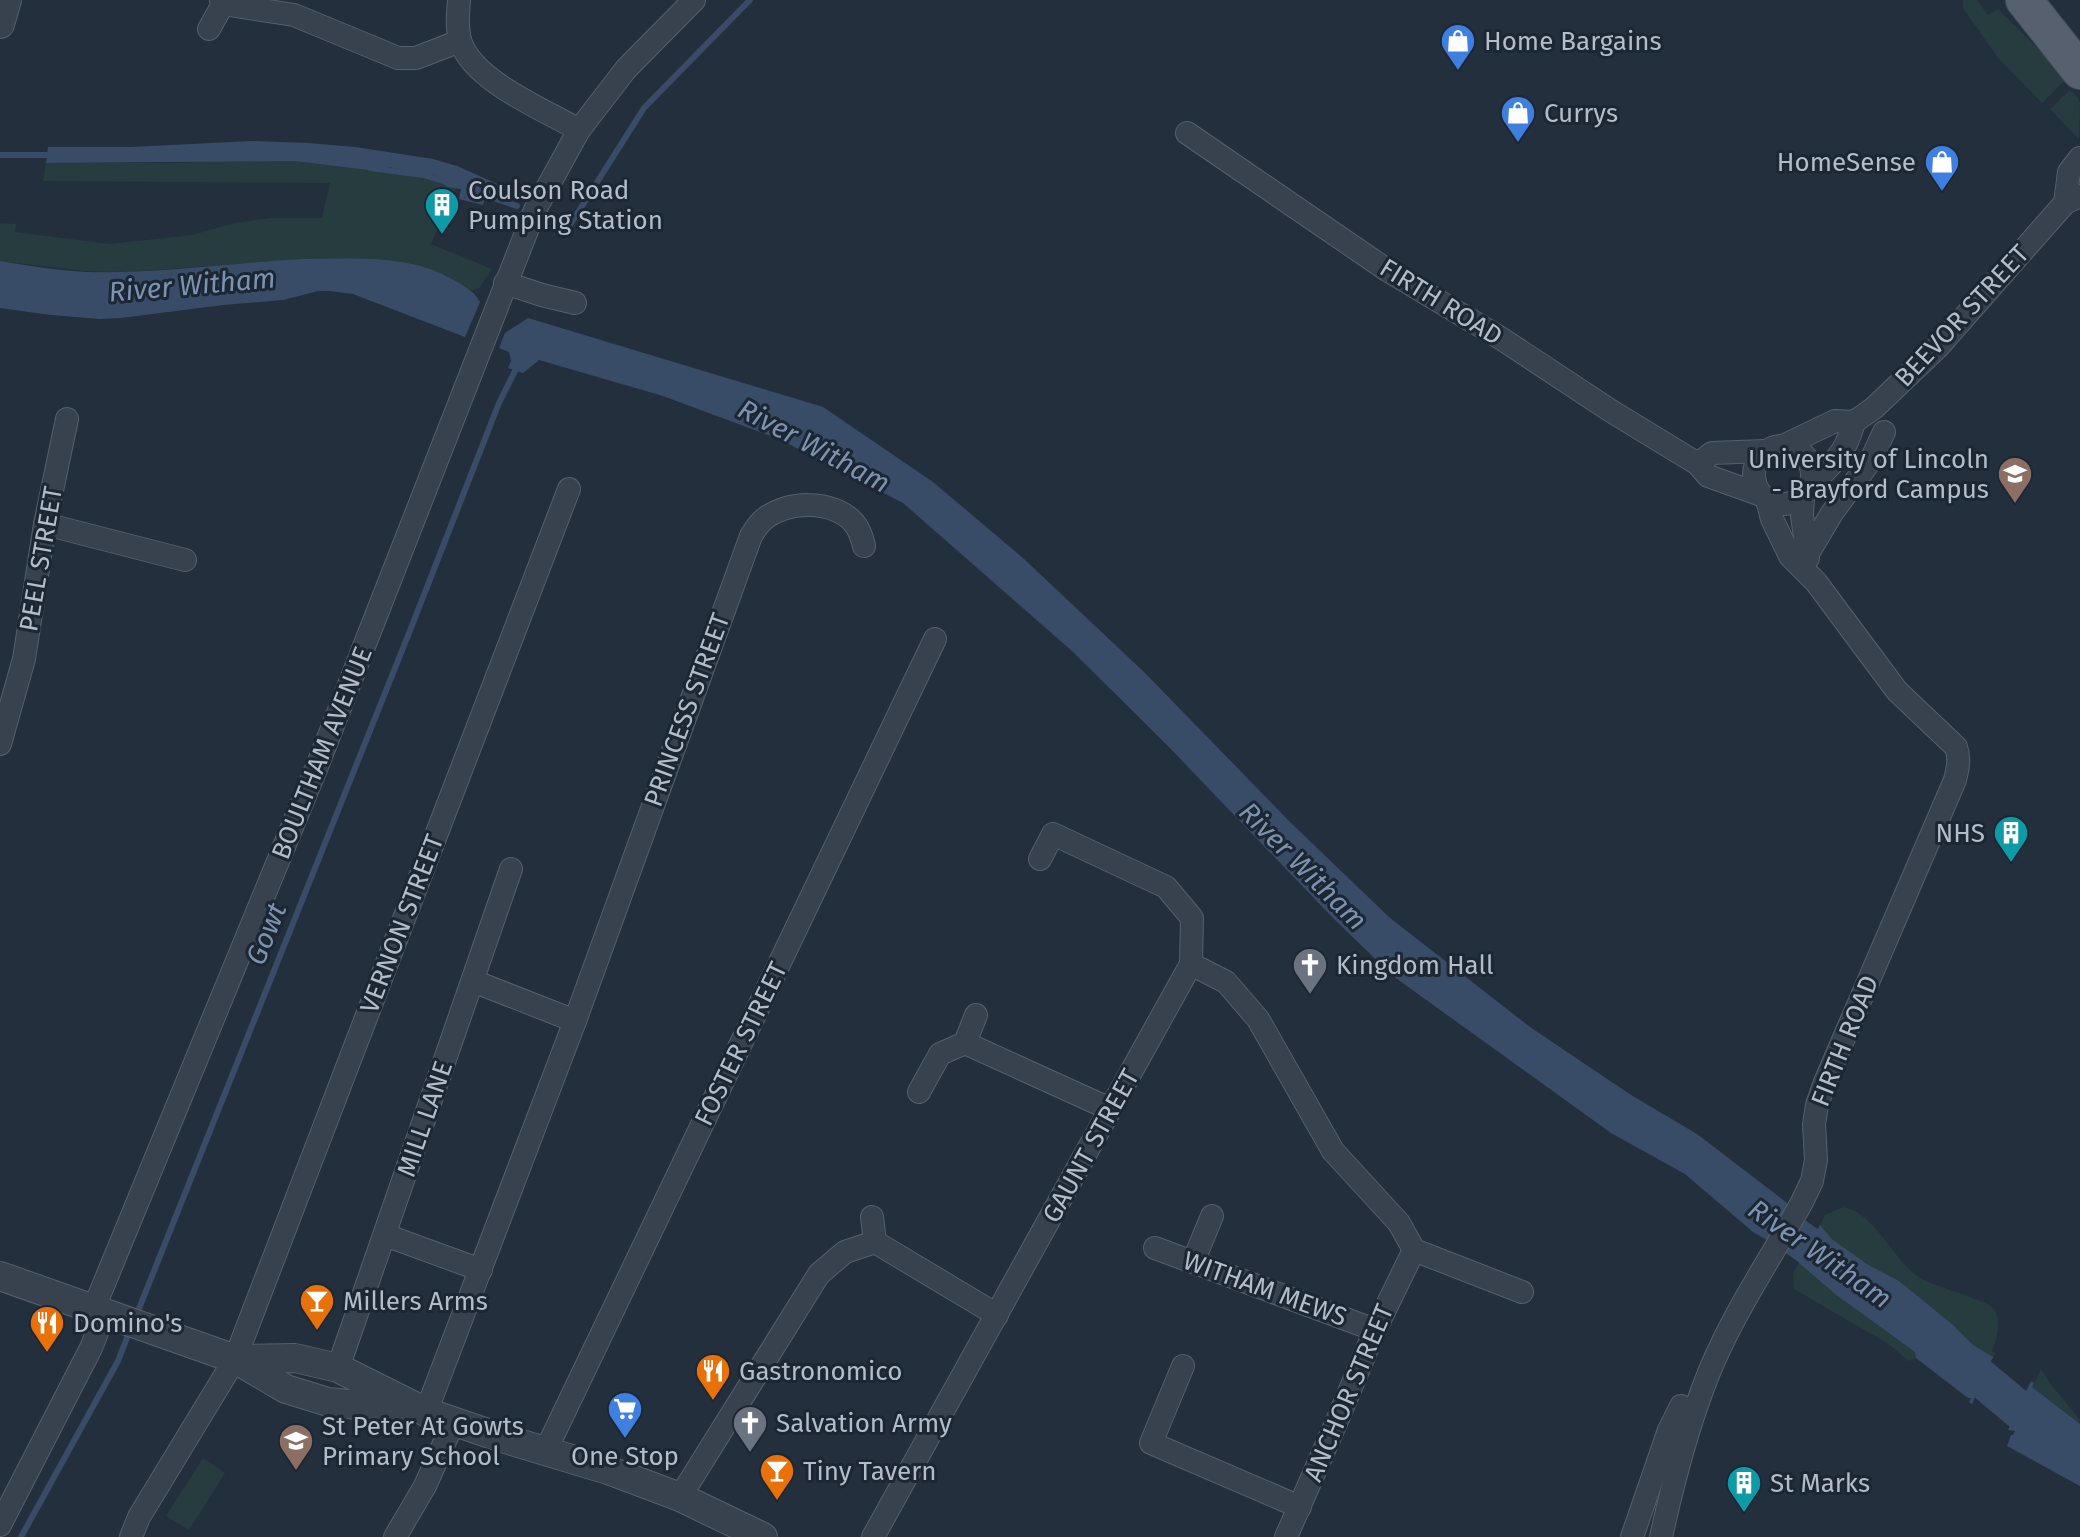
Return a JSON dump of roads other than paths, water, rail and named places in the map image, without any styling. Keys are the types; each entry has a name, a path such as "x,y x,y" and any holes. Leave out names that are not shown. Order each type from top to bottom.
{"main road":[{"path":"2028,4 2080,71"}],"street":[{"path":"0,24 7,0"},
{"path":"459,0 460,41 467,56 486,75 512,93 579,130"},
{"name":"BOULTHAM AVENUE","path":"0,1525 91,1348 535,210 579,130 626,69 694,0"},
{"path":"209,29 222,2 294,15 398,58 416,58 460,41"},
{"name":"FIRTH ROAD","path":"1187,133 1387,270 1698,464 1708,476 1764,498 1790,556 1816,582 1897,691 1956,747 1959,755 1955,780 1817,1105 1814,1124 1816,1160 1812,1181 1731,1327 1703,1386 1671,1489 1661,1537"},
{"name":"BEEVOR STREET","path":"1775,448 1835,421 1854,422 1874,408 1938,347 2072,199 2069,172 2080,158"},
{"path":"505,283 575,303"},
{"name":"PEEL STREET","path":"0,744 24,659 45,524 67,419"},
{"name":"BEEVOR STREET","path":"1806,491 1831,467 1848,444 1854,422"},
{"path":"1807,555 1832,513 1871,460 1884,432"},
{"path":"1698,464 1712,453 1775,448 1794,447 1809,461 1812,477 1806,491 1793,503 1783,504 1764,498 1754,485 1753,472 1757,460 1775,448"},
{"name":"VERNON STREET","path":"131,1537 139,1517 235,1359 569,489"},
{"name":"FIRTH ROAD","path":"1806,491 1802,516 1807,555 1816,582"},
{"name":"PRINCESS STREET","path":"426,1412 575,1021 751,536 762,520 792,506 807,504 846,516 855,523 864,546"},
{"path":"45,524 185,560"},
{"name":"FOSTER STREET","path":"546,1450 935,639"},
{"name":"GAUNT STREET","path":"873,1537 1191,964 1192,918 1166,887 1053,834 1040,859"},
{"name":"MILL LANE","path":"338,1368 511,869"},
{"path":"1191,964 1226,982 1258,1019 1333,1151 1399,1223 1414,1250 1522,1292"},
{"path":"473,981 575,1021"},
{"path":"919,1092 940,1054 965,1043 976,1015"},
{"path":"965,1043 1110,1109"},
{"path":"1193,1262 1212,1216"},
{"path":"872,1217 875,1242"},
{"path":"385,1235 481,1270"},
{"path":"680,1497 819,1274 845,1252 875,1242 997,1315"},
{"name":"WITHAM MEWS","path":"1155,1248 1375,1330"},
{"name":"ANCHOR STREET","path":"1286,1537 1375,1330 1414,1250"},
{"path":"0,1276 235,1359 286,1389 328,1402 426,1412"},
{"path":"235,1359 295,1358 338,1368 426,1412 608,1470 680,1497 763,1537"},
{"path":"1183,1366 1151,1443 1300,1507"},
{"path":"1632,1537 1669,1430 1681,1406"},
{"path":"395,1537 425,1486 454,1421"}],"water":[{"path":"252,141 355,147 433,159 500,185 496,201 485,198 483,205 459,199 461,189 447,187 435,175 388,167 368,170 294,161 46,163 48,147 131,147"},
{"path":"302,259 385,260 425,267 462,285 480,302 465,337 353,294 330,291 283,300 121,318 51,315 0,308 0,261 64,270 113,272"},
{"path":"528,318 823,407 933,482 1023,558 1145,673 1290,822 1390,918 1530,1027 1631,1095 1697,1134 1791,1206 1772,1243 1753,1232 1685,1174 1611,1133 1393,976 1072,651 903,503 779,439 663,396 539,360 523,373 508,368 511,361 509,352 499,348 505,333"},
{"path":"1820,1225 1837,1245 1899,1281 1973,1345 1993,1357 1972,1404 1969,1402 1971,1398 1916,1358 1915,1352 1835,1294 1799,1263"},
{"path":"2031,1381 2034,1383 2032,1387 2080,1424 2080,1486 2007,1446 2015,1431 2008,1430"}],"waterway":[{"path":"551,218 570,225 644,108 750,0"},
{"path":"0,155 51,155"},
{"path":"370,168 424,175 449,183"},
{"path":"490,197 517,206"},
{"name":"Gowt","path":"136,1316 499,403 518,365"},
{"name":"River Witham","path":"1758,1210 1851,1276"},
{"name":"Gowt","path":"21,1537 118,1361 130,1330"},
{"name":"River Witham","path":"1945,1348 2042,1429 2080,1450"}],"place":[{"name":"Home Bargains","path":"1458,72"},
{"name":"Currys","path":"1518,144"},
{"name":"HomeSense","path":"1942,193"},
{"name":"Coulson Road Pumping Station","path":"442,236"},
{"name":"University of Lincoln - Brayford Campus","path":"2015,505"},
{"name":"NHS","path":"2011,864"},
{"name":"Kingdom Hall","path":"1310,996"},
{"name":"Millers Arms","path":"317,1332"},
{"name":"Domino's","path":"47,1354"},
{"name":"Gastronomico","path":"713,1402"},
{"name":"One Stop","path":"625,1440"},
{"name":"Salvation Army","path":"750,1454"},
{"name":"St Peter At Gowts Primary School","path":"296,1472"},
{"name":"Tiny Tavern","path":"777,1502"},
{"name":"St Marks","path":"1744,1514"}]}
